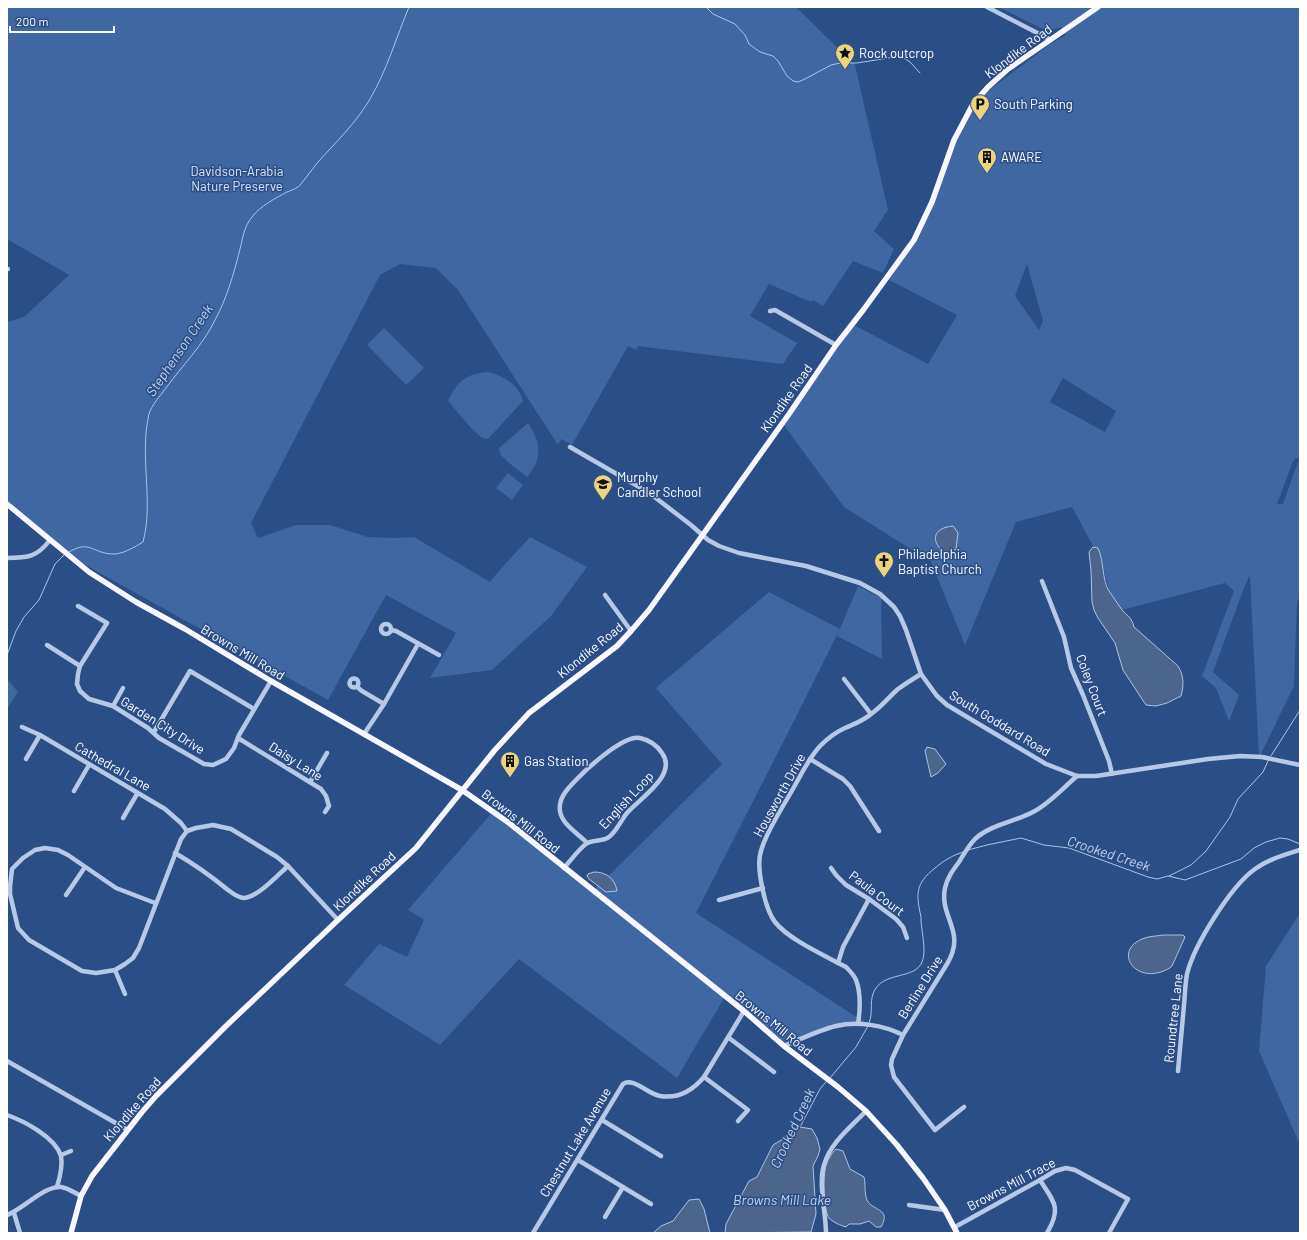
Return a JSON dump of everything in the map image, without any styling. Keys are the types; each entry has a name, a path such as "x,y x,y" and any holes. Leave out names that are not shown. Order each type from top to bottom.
{"main road":[{"name":"Klondike Road","path":"71,1233 81,1196 92,1176 156,1096 226,1026 416,848 494,751 529,713 617,646 632,631 649,610 789,414 836,345 914,240 932,202 954,140 973,104 1004,72 1098,7"},
{"name":"Browns Mill Road","path":"7,504 89,572 136,602 185,629 271,682 462,790 508,823 744,1011 784,1046 838,1087 866,1111 923,1178 945,1210 957,1233"}],"street":[{"path":"987,7 1050,40"},
{"path":"770,311 775,310 836,345"},
{"name":"South Goddard Road","path":"570,447 648,492 703,534 708,540 719,546 739,554 806,566 860,583 880,594 894,607 900,616 921,674 936,696 947,705 1046,764 1077,776 1112,774 1216,758 1240,756 1262,757 1300,765"},
{"path":"7,558 24,558 35,554 44,548 50,540"},
{"name":"Coley Court","path":"1042,581 1064,636 1071,668 1084,695 1107,753 1112,774"},
{"path":"605,595 632,631"},
{"path":"71,684 77,684 80,666 107,623 78,606"},
{"path":"391,630 396,631 438,655"},
{"path":"364,734 384,704 418,644"},
{"path":"47,645 80,666"},
{"path":"154,732 190,671 254,709"},
{"name":"Housworth Drive","path":"858,1024 860,1006 856,981 846,967 800,942 780,928 770,913 759,867 760,855 763,844 810,759 820,746 831,736 844,728 859,722 872,714 899,689 921,674"},
{"path":"844,679 872,714"},
{"name":"Garden City Drive","path":"77,684 80,690 89,699 113,706 154,732 159,738 204,764 209,765 226,759 234,748 239,735 271,682"},
{"path":"357,687 362,692 384,704"},
{"path":"113,706 123,688"},
{"name":"Cathedral Lane","path":"22,727 40,735 169,812 187,831"},
{"path":"26,759 40,735"},
{"name":"Daisy Lane","path":"238,738 321,789 326,796 329,806 325,812"},
{"name":"English Loop","path":"642,738 652,742 665,756 665,770 659,782 626,813 617,829 609,838 587,843 565,823 558,806 564,795 582,774 594,763 629,739 642,738"},
{"path":"310,782 327,753"},
{"path":"810,759 843,779 850,786 879,832"},
{"path":"74,791 89,765"},
{"name":"Berline Drive","path":"964,1107 935,1130 894,1077 891,1065 892,1059 903,1035 953,952 955,937 945,905 945,886 952,872 976,838 989,830 1034,812 1046,804 1077,776"},
{"path":"123,818 137,794"},
{"path":"155,903 116,888 63,853 45,848 35,850 22,858 12,870 10,894 18,928 29,940 82,971 96,973 115,970 133,958 144,936 155,903 181,839 187,831 213,825 230,829 277,857 288,866 338,920"},
{"path":"564,868 587,843"},
{"name":"Roundtree Lane","path":"1178,1071 1187,975 1200,942 1234,890 1247,876 1259,866 1273,859 1300,850"},
{"path":"175,853 201,869 235,896 243,898 253,895 267,885 288,866"},
{"path":"7,867 12,870"},
{"path":"66,895 85,867"},
{"name":"Paula Court","path":"831,868 846,885 869,899 896,919 903,926 907,938"},
{"path":"719,900 763,888"},
{"path":"838,963 843,947 869,899"},
{"path":"115,970 125,994"},
{"name":"Chestnut Lake Avenue","path":"533,1233 623,1084 626,1082 632,1082 652,1094 667,1097 689,1091 704,1077 744,1011"},
{"path":"784,1046 837,1026 858,1024 881,1026 892,1029 903,1035"},
{"path":"729,1038 774,1072"},
{"path":"7,1061 128,1130"},
{"path":"704,1077 748,1110 738,1122"},
{"path":"826,1233 823,1203 823,1166 828,1154 839,1139 866,1111"},
{"path":"7,1115 41,1133 57,1148 61,1155 61,1171 57,1187"},
{"path":"602,1120 661,1156"},
{"path":"61,1155 71,1151"},
{"path":"578,1160 651,1204"},
{"name":"Browns Mill Trace","path":"955,1227 1061,1168 1075,1170 1128,1199 1109,1233"},
{"path":"1040,1180 1052,1199 1055,1208 1054,1220 1047,1233"},
{"path":"7,1215 14,1213 34,1198 57,1187 67,1189 81,1196"},
{"path":"605,1217 623,1187"},
{"path":"909,1205 945,1210"},
{"path":"14,1213 20,1233"}],"green space":[{"name":"Davidson-Arabia Nature Preserve","path":"7,7 796,7 855,65 888,210 874,231 894,249 883,273 853,261 823,306 813,300 811,302 769,284 750,316 797,343 783,364 638,346 636,350 628,346 572,445 561,439 558,445 458,290 436,268 400,264 380,275 251,523 258,538 296,525 330,525 368,537 414,537 490,582 530,537 587,567 551,616 492,670 430,678 456,633 386,595 328,700 71,557 7,502 7,322 24,317 69,275 7,239"},
{"path":"998,7 1300,7 1300,596 1297,602 1294,686 1259,758 1250,576 1244,588 1213,672 1239,695 1229,721 1216,688 1202,676 1234,591 1225,583 1122,610 1110,594 1102,563 1072,507 1016,522 965,645 931,562 844,507 783,424 854,325 928,364 957,315 889,280 930,207 950,147 973,107 975,110 984,94 1049,45 1066,35 1064,34 1062,27 1047,31","holes":["1027,264 1043,321 1039,330 1015,296","1063,378 1116,411 1105,432 1050,402","1297,458 1299,459 1283,504 1277,504 1293,461"]},
{"path":"384,328 424,368 406,385 367,345"},
{"path":"488,372 500,376 510,382 518,390 523,401 488,439 482,438 471,428 448,401 455,388 463,380 480,373"},
{"path":"528,423 536,437 538,444 538,457 536,464 527,477 500,454 499,448"},
{"path":"508,473 523,485 512,500 496,488"},
{"path":"858,586 881,598 882,659 837,636"},
{"path":"769,592 840,629 696,913 858,1018 865,1021 817,1030 785,1043 727,993 677,1078 519,959 440,1045 344,985 379,944 407,957 424,920 408,910 495,809 595,889 722,764 656,688"},
{"path":"7,679 18,692 7,709"},
{"path":"1300,913 1300,1145 1259,1051 1266,966"}],"water":[{"path":"953,526 958,533 956,549 950,554 946,554 937,545 936,536 937,533 946,527"},
{"path":"1093,547 1098,548 1100,553 1105,581 1109,591 1122,610 1130,618 1134,627 1178,666 1183,681 1181,696 1167,703 1156,706 1146,705 1123,670 1115,643 1098,618 1092,602 1089,552"},
{"path":"927,747 935,749 946,764 938,773 931,777 925,751"},
{"path":"594,872 603,873 610,877 617,891 606,892 589,879 587,876 588,874"},
{"path":"1164,935 1183,935 1185,937 1172,966 1169,969 1151,974 1142,972 1130,963 1128,957 1134,944 1145,938"},
{"name":"Browns Mill Lake","path":"800,1127 812,1129 817,1138 820,1149 813,1166 816,1214 811,1232 725,1233 726,1224 749,1181 757,1177 773,1145"},
{"path":"836,1149 843,1151 850,1169 864,1177 867,1200 869,1204 883,1213 884,1221 881,1227 876,1227 869,1221 860,1224 849,1224 846,1227 835,1223 829,1218 825,1200 825,1170 829,1158"},
{"name":"Browns Mill Lake","path":"699,1199 704,1209 710,1233 653,1233 661,1226 673,1221 689,1200"}],"waterway":[{"name":"Stephenson Creek","path":"69,552 76,548 87,547 101,552 118,554 143,542 147,511 145,446 149,414 159,398 198,347 215,320 230,285 244,232 249,221 255,213 264,206 300,185 318,162 346,132 364,108 381,77 409,7"},
{"path":"706,7 713,14 735,24 745,35 749,44 760,52 773,56 778,61 787,76 793,81 798,82 831,65 840,63 857,63 901,56 910,62 920,73"},
{"name":"Stephenson Creek","path":"7,655 16,631 24,617 39,600 55,564 64,555"},
{"path":"1271,756 1300,710"},
{"path":"1169,876 1191,865 1206,851 1230,817 1238,799 1263,772 1268,761"},
{"name":"Crooked Creek","path":"968,850 1021,838 1044,845 1069,848 1148,877 1157,879 1168,876 1185,880 1241,859 1254,848 1266,842 1280,838 1288,839 1300,844"},
{"name":"Crooked Creek","path":"869,1023 872,996 876,988 887,980 913,971 922,962 924,946 918,902 920,884 928,874 945,860 963,852"},
{"name":"Crooked Creek","path":"830,1078 856,1047 868,1026"},
{"name":"Crooked Creek","path":"800,1127 820,1089 826,1082"}],"place":[{"name":"Rock outcrop","path":"845,70"},
{"name":"South Parking","path":"980,121"},
{"name":"AWARE","path":"987,174"},
{"name":"Murphy Candler School","path":"603,501"},
{"name":"Philadelphia Baptist Church","path":"884,578"},
{"name":"Gas Station","path":"510,778"}]}
